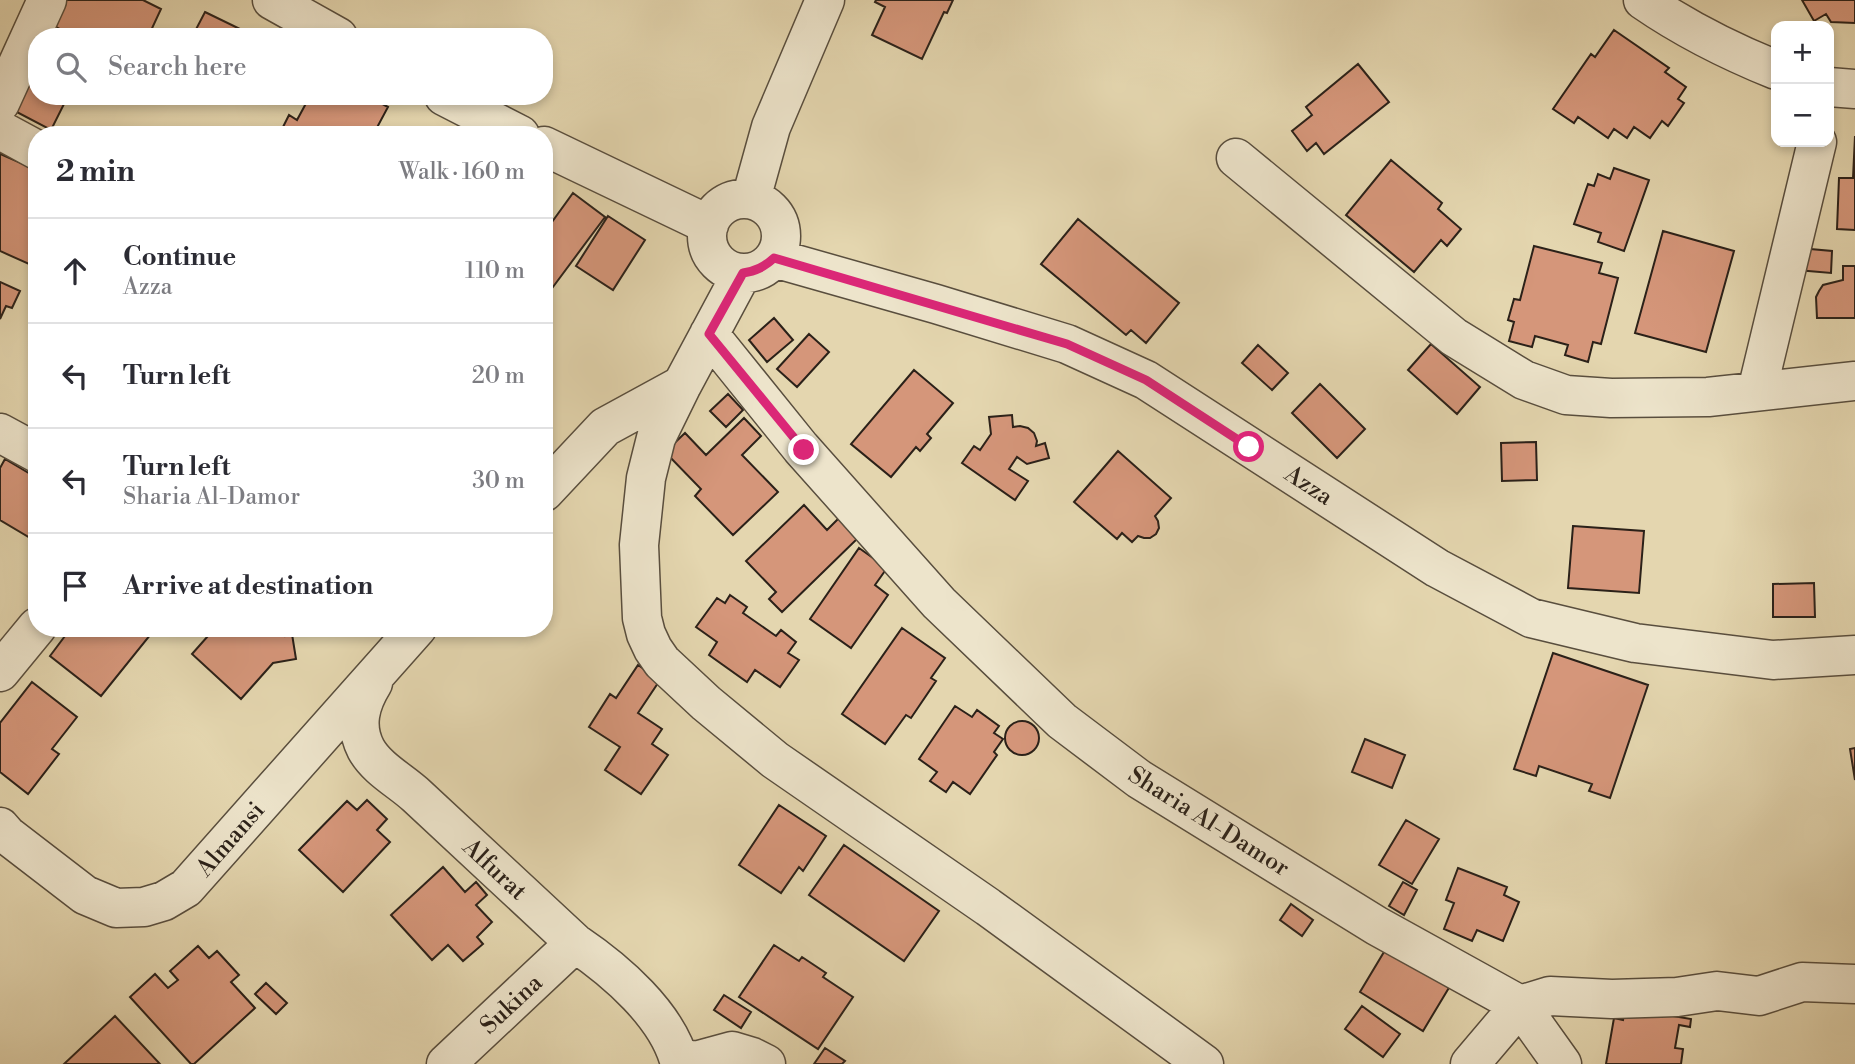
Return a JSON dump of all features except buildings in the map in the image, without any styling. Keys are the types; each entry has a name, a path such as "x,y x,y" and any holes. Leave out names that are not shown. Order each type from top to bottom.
{"street":[{"path":"34,28 47,0"},
{"path":"272,0 322,28"},
{"path":"751,199 771,127 825,0"},
{"path":"1643,0 1709,40 1771,68"},
{"path":"0,103 28,42"},
{"path":"454,114 492,126"},
{"path":"0,130 28,145"},
{"path":"1757,391 1816,147"},
{"path":"553,150 709,225"},
{"path":"1236,158 1454,337 1524,380 1566,395 1611,398 1708,397 1855,381"},
{"path":"758,265 730,271 712,256 706,232 717,210 727,203 738,199 751,199 763,204 772,212 781,234 779,246 758,265 709,334 656,438 646,478 639,545 642,618 646,634 657,655 706,703 775,760 988,907 1203,1064"},
{"name":"Azza","path":"758,265 1067,344 1146,380 1437,568 1531,618 1635,643 1773,660 1855,655"},
{"name":"Sharia Al-Damor","path":"709,334 801,448 939,603 1062,721 1139,779 1377,926 1520,1005"},
{"path":"553,482 605,427 682,385"},
{"path":"0,433 28,448"},
{"path":"0,672 29,637"},
{"name":"Almansi","path":"0,827 85,895 116,908 144,907 164,901 186,888 409,637"},
{"name":"Alfurat","path":"386,662 360,709 362,739 372,757 575,943 598,959 643,1003 672,1040 680,1063"},
{"name":"Sukina","path":"446,1064 575,943"},
{"path":"1470,1064 1520,1005 1550,996 1677,998 1717,991 1759,996 1802,982 1855,984"},
{"path":"1520,1005 1562,1064"},
{"path":"680,1063 732,1051 766,1064"}],"route":[{"path":"804,450 709,334 743,273 765,266 774,258 1067,344 1146,380 1249,447"}]}
